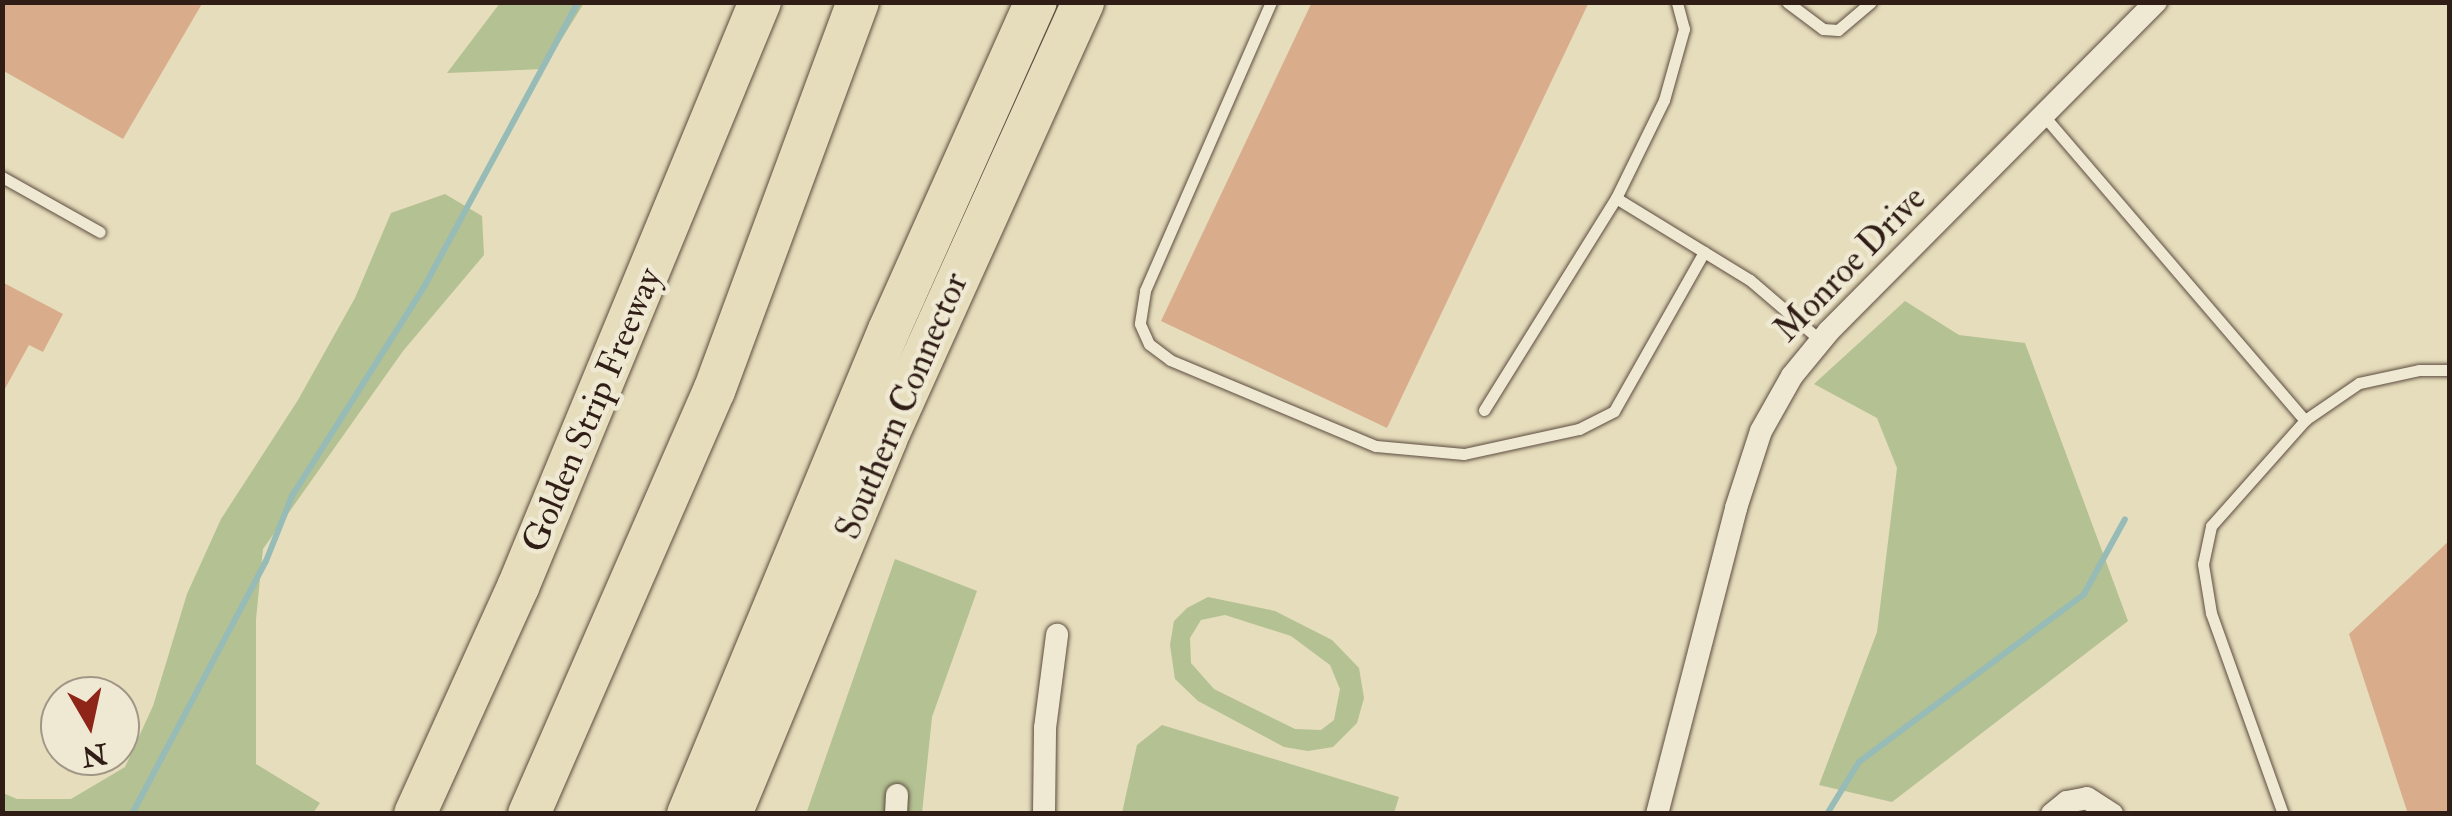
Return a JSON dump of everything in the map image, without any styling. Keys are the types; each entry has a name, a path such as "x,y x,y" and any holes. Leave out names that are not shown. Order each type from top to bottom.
{"highway":[{"name":"Golden Strip Freeway","path":"416,814 518,587 760,2"},
{"path":"529,814 707,409 858,2"},
{"path":"805,145 879,2"},
{"name":"Southern Connector","path":"688,814 889,330 1036,2"},
{"name":"Southern Connector","path":"731,814 886,439 1082,2"}],"street":[{"name":"Monroe Drive","path":"1657,814 1710,602 1761,432 1792,376 1820,340 2156,2"},
{"path":"1044,814 1045,728 1057,635"},
{"path":"2052,814 2067,802 2087,798 2112,814"}],"lane":[{"path":"1270,2 1144,291 1140,324 1149,344 1170,360 1376,446 1464,454 1579,429 1614,411 1704,252"},
{"path":"1484,410 1616,198 1664,100 1684,29 1677,2"},
{"path":"1787,2 1823,29 1838,30 1870,2"},
{"path":"2044,116 2305,420"},
{"path":"2,176 100,232"},
{"path":"1616,198 1750,280 1820,340"},
{"path":"2283,814 2211,613 2202,564 2212,526 2305,420 2360,382 2419,370 2450,370"}],"green space":[{"path":"500,3 584,3 543,69 447,73"},
{"path":"445,194 482,216 484,255 403,351 263,549 256,619 256,764 320,803 313,813 3,813 3,793 17,799 71,799 110,776 140,776 140,734 153,706 187,594 221,519 298,400 355,298 391,213"},
{"path":"1905,301 1959,335 2025,343 2128,621 1892,802 1819,785 1877,632 1897,468 1877,418 1814,384"},
{"path":"895,559 977,591 932,717 922,813 806,814"},
{"path":"1208,597 1275,611 1332,640 1359,668 1364,698 1357,723 1333,747 1308,751 1284,747 1198,701 1175,679 1170,645 1174,621 1187,608","holes":["1225,615 1291,636 1330,665 1340,689 1334,720 1321,730 1295,729 1214,689 1191,663 1190,638 1201,620"]},
{"path":"1162,725 1399,797 1394,813 1122,813 1137,745"}],"building":[{"path":"2,2 203,2 123,139 2,70"},
{"path":"1312,2 1589,2 1387,428 1161,321"},
{"path":"2,282 63,314 43,352 29,345 2,394"},
{"path":"2450,540 2450,814 2408,814 2349,634"}],"waterway":[{"path":"132,814 266,561 292,496 424,287 578,2"},
{"path":"1827,814 1859,762 2084,594 2125,519"}]}
